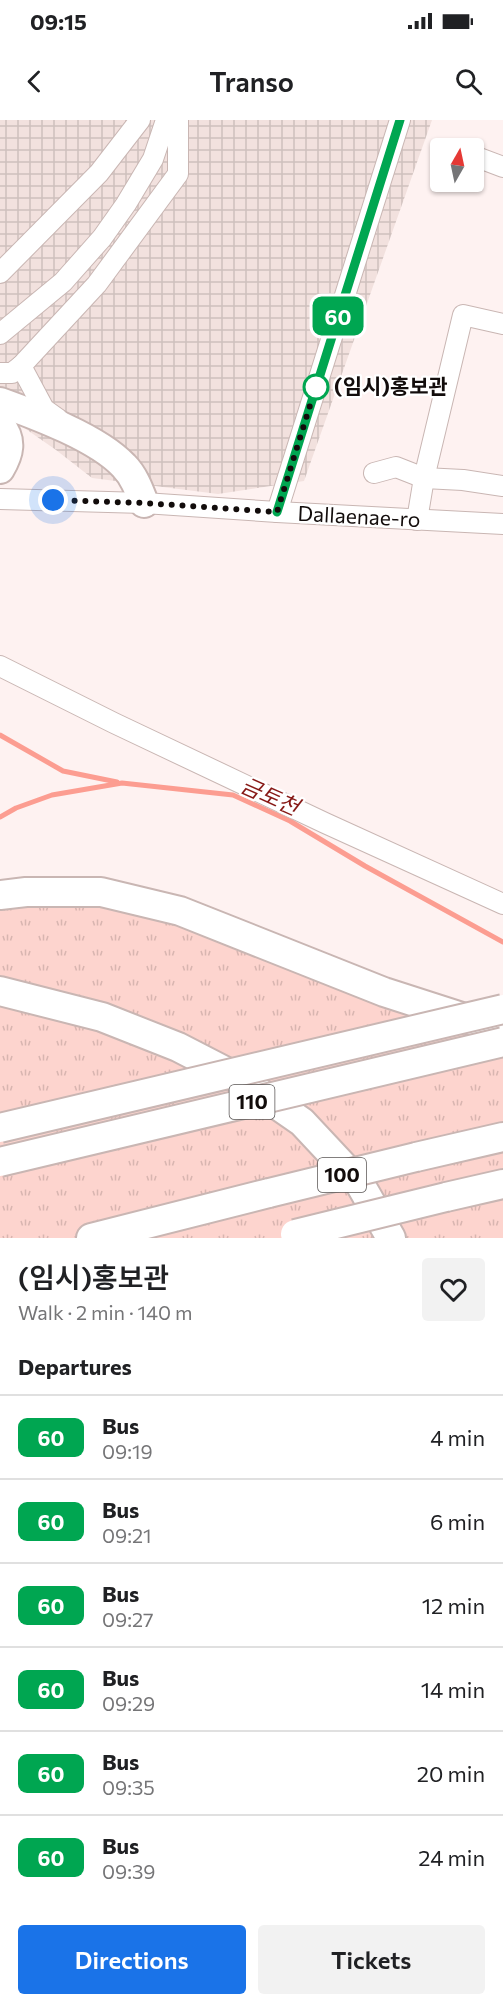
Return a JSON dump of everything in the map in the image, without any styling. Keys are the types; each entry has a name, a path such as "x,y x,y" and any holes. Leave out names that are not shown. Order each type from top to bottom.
{"highway":[{"path":"0,402 26,411 87,440 115,457 126,468 144,503"},
{"path":"0,416 88,454 108,466 144,503"},
{"path":"0,425 8,437 9,446 8,456 0,470"},
{"path":"0,895 26,892 101,892 180,911 384,992 471,1020 503,1026"},
{"path":"0,991 102,1017 178,1047 240,1080 302,1122 360,1184 391,1238"},
{"name":"110","path":"0,1128 503,1009"},
{"name":"110","path":"0,1162 503,1042"},
{"name":"100","path":"91,1238 503,1137"},
{"name":"100","path":"286,1236 503,1184"}],"street":[{"path":"0,273 99,173 141,120"},
{"path":"0,334 63,282 102,238 153,159 166,120"},
{"path":"0,373 12,373 21,366 97,284 177,174 178,120"},
{"path":"277,512 400,120"},
{"path":"484,160 503,167"},
{"path":"417,520 424,478 463,315 503,324"},
{"path":"21,366 44,409 87,440"},
{"path":"374,473 396,467 424,478 463,480 503,486"},
{"name":"Dallaenae-ro","path":"0,499 144,503 503,524"},
{"path":"0,666 315,819 503,904"}],"shaded area":[{"path":"0,120 432,120 304,481 218,494 92,478 0,411"}],"green space":[{"path":"101,892 503,1026 503,1238 0,1238 0,895"}],"waterway":[{"path":"0,735 63,771 117,782"},
{"name":"금토천","path":"0,817 16,808 52,795 122,783 233,795 290,821 365,866 503,942"}],"bus line":[{"name":"60","path":"277,512 400,120"}],"place":[{"name":"(임시)홍보관","path":"316,387"}],"route":[{"path":"53,500 144,503 277,512 317,383 316,387"}]}
